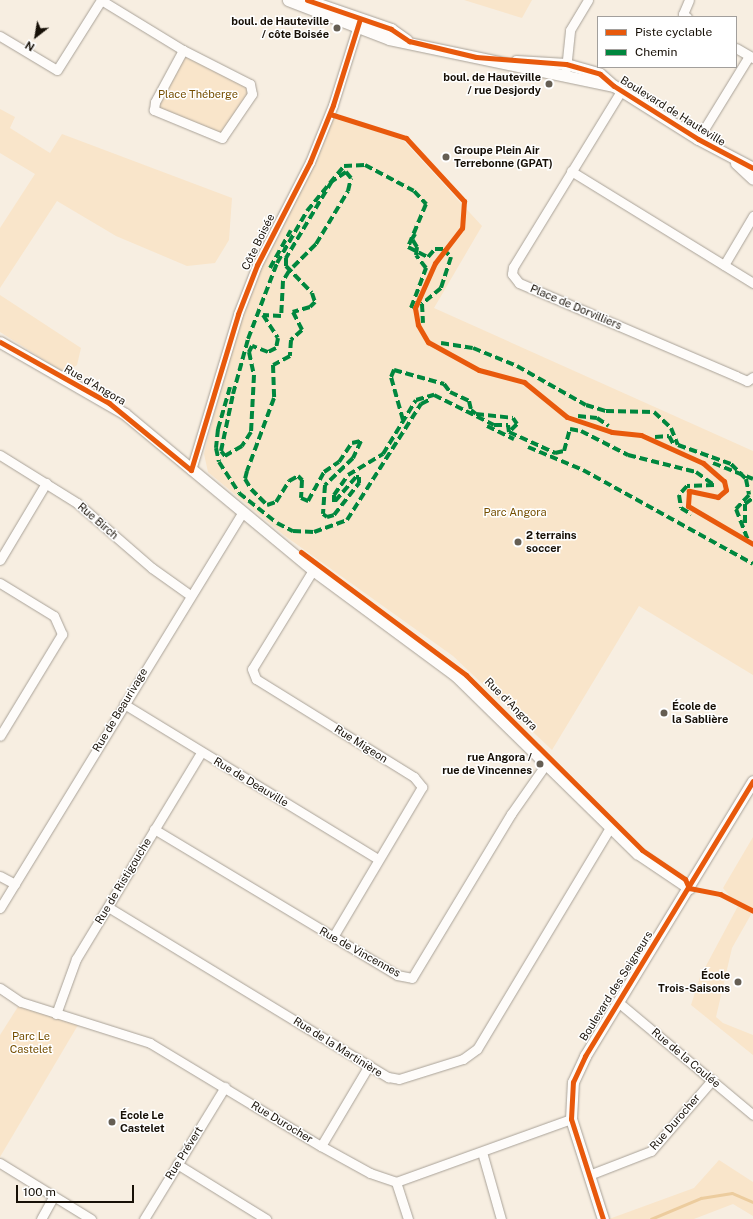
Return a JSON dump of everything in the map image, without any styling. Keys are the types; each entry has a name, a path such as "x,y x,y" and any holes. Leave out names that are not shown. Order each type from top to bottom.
{"street":[{"path":"0,36 57,70 101,0 183,50 253,88 222,138 154,110 155,102 183,50"},
{"name":"Boulevard de Hauteville","path":"288,0 358,23 391,29 409,41 505,62 600,74 617,89 698,139 735,161 753,168"},
{"name":"Boulevard de Hauteville","path":"307,0 358,23"},
{"path":"566,69 570,30 588,0"},
{"path":"685,16 683,14 689,0"},
{"name":"Côte Boisée","path":"191,470 238,314 257,265 313,155 358,23"},
{"path":"698,139 751,57 737,49"},
{"name":"Place de Dorvilliers","path":"617,89 571,171 512,267 514,279 747,381 753,377"},
{"name":"Boulevard de Hauteville","path":"735,161 753,179"},
{"path":"571,171 753,284"},
{"path":"724,265 753,216"},
{"name":"Rue d'Angora","path":"0,342 114,406 313,570 455,675 546,764 659,870 688,888"},
{"name":"Rue Birch","path":"0,455 78,503 152,568 190,595"},
{"path":"0,560 46,483"},
{"name":"Rue de Beaurivage","path":"0,908 190,595 242,513"},
{"name":"Rue Migeon","path":"313,570 252,669 256,679 414,777 422,787 333,937"},
{"path":"0,583 54,616 62,634 0,736"},
{"name":"Rue de Deauville","path":"124,704 201,753 378,859"},
{"name":"Rue de Ristigouche","path":"56,1014 76,960 201,753"},
{"name":"Rue de Vincennes","path":"154,829 397,975 412,978 511,814 546,764"},
{"name":"Boulevard des Seigneurs","path":"603,1219 572,1120 573,1082 618,1002 753,781"},
{"name":"Rue de la Martinière","path":"108,907 388,1077 399,1079 463,1059 477,1049 611,826"},
{"path":"0,876 15,884"},
{"name":"Rue Durocher","path":"0,988 21,1002 150,1043 321,1146 370,1173 396,1182"},
{"name":"Rue de la Coulée","path":"618,1002 753,1115"},
{"path":"321,1146 369,1065"},
{"name":"Rue Durocher","path":"589,1175 651,1151 712,1080"},
{"name":"Rue Prévert","path":"144,1219 225,1087"},
{"path":"408,1219 396,1182 572,1120"},
{"path":"482,1152 501,1219"},
{"path":"0,1163 91,1219"},
{"path":"177,1164 266,1219"},
{"path":"41,1219 54,1196"}],"green space":[{"path":"464,0 532,0 522,18"},
{"name":"Place Théberge","path":"183,50 253,88 226,135 159,114 155,102"},
{"path":"0,109 15,117 10,128 50,153 62,134 232,198 229,240 215,263 187,266 116,236 57,201 0,288 0,228 35,174 0,153"},
{"name":"Parc Angora","path":"332,118 402,139 482,226 434,308 753,451 753,675 639,606 552,750 453,656 285,536 208,472 204,454 235,333 258,268"},
{"path":"0,295 81,348 77,365 65,373 0,332"},
{"path":"753,837 753,911 732,948 716,1017 723,1023 753,1035 753,1055 691,1005 700,977 738,906 723,888"},
{"name":"Parc Le Castelet","path":"21,1002 81,1020 0,1157 0,1035"},
{"path":"719,1160 753,1182 753,1216 733,1204 694,1219 609,1219 694,1188"}],"waterway":[{"path":"651,1219 701,1198 732,1193 753,1202"}],"marked path":[{"path":"289,271 283,281 281,316 263,315 278,338 276,348 268,352 252,346 249,352 254,375 251,432 242,446 225,456 221,451 233,394 248,339 277,263 307,211 344,166 365,165 414,191 426,204 408,247 428,257 435,249 443,249 451,257 441,288 422,304 423,323"},
{"path":"293,267 316,244 348,191 351,178 346,172 332,181 286,258 286,266 312,293 315,302 310,307 293,312 302,330 291,340 290,356 273,365 274,398 245,479 251,489 267,505 276,502 289,481 298,476 302,480 301,498 308,501 324,472 339,462 352,443 361,441 353,458 325,485 323,514 327,517 334,515 359,483 359,477 356,477 334,502 334,495 348,475 383,454 416,400 434,395 494,425 508,425 509,432 555,453 564,451 570,429 581,431 628,455 696,472 714,485 687,486 679,495 681,508 691,514"},
{"path":"270,268 291,230"},
{"path":"411,308 426,268 416,255 417,247 412,239 415,234"},
{"path":"441,343 473,348 517,366 586,405 606,411 654,412 671,428 678,445 731,464 746,479 749,495 736,509 748,540"},
{"path":"403,420 391,377 394,370 444,384 450,392 469,401 471,410 476,414 513,418 517,424 509,432"},
{"path":"230,387 218,429 216,448 219,462 239,493 277,523 293,531 314,532 347,520 421,404 431,399"},
{"path":"578,416 597,418 609,426"},
{"path":"487,426 514,439"},
{"path":"655,437 669,436 674,445"},
{"path":"528,447 583,470 753,564"},
{"path":"713,463 753,479"},
{"path":"745,523 745,504 753,498"}],"cycle path":[{"path":"307,0 391,29 409,41 476,57 566,64 600,74 614,86 698,139 753,168"},
{"path":"0,342 109,403 191,470 238,314 257,265 310,162 333,105 360,19"},
{"path":"330,114 406,138 464,201 462,228 435,263 415,308 418,325 428,342 479,370 524,382 567,417 612,432 641,435 703,463 724,481 726,490 718,497 689,491 688,506 753,544"},
{"path":"301,552 466,675 642,850 685,879 689,888"},
{"path":"603,1219 571,1119 573,1082 585,1056 753,781"},
{"path":"689,888 720,894 753,911"}],"place":[{"name":"boul. de Hauteville / côte Boisée","path":"337,28"},
{"name":"boul. de Hauteville / rue Desjordy","path":"549,84"},
{"name":"Groupe Plein Air Terrebonne (GPAT)","path":"446,157"},
{"name":"2 terrains soccer","path":"518,542"},
{"name":"École de la Sablière","path":"664,713"},
{"name":"rue Angora / rue de Vincennes","path":"540,764"},
{"name":"École Trois-Saisons","path":"738,982"},
{"name":"École Le Castelet","path":"112,1122"}]}
